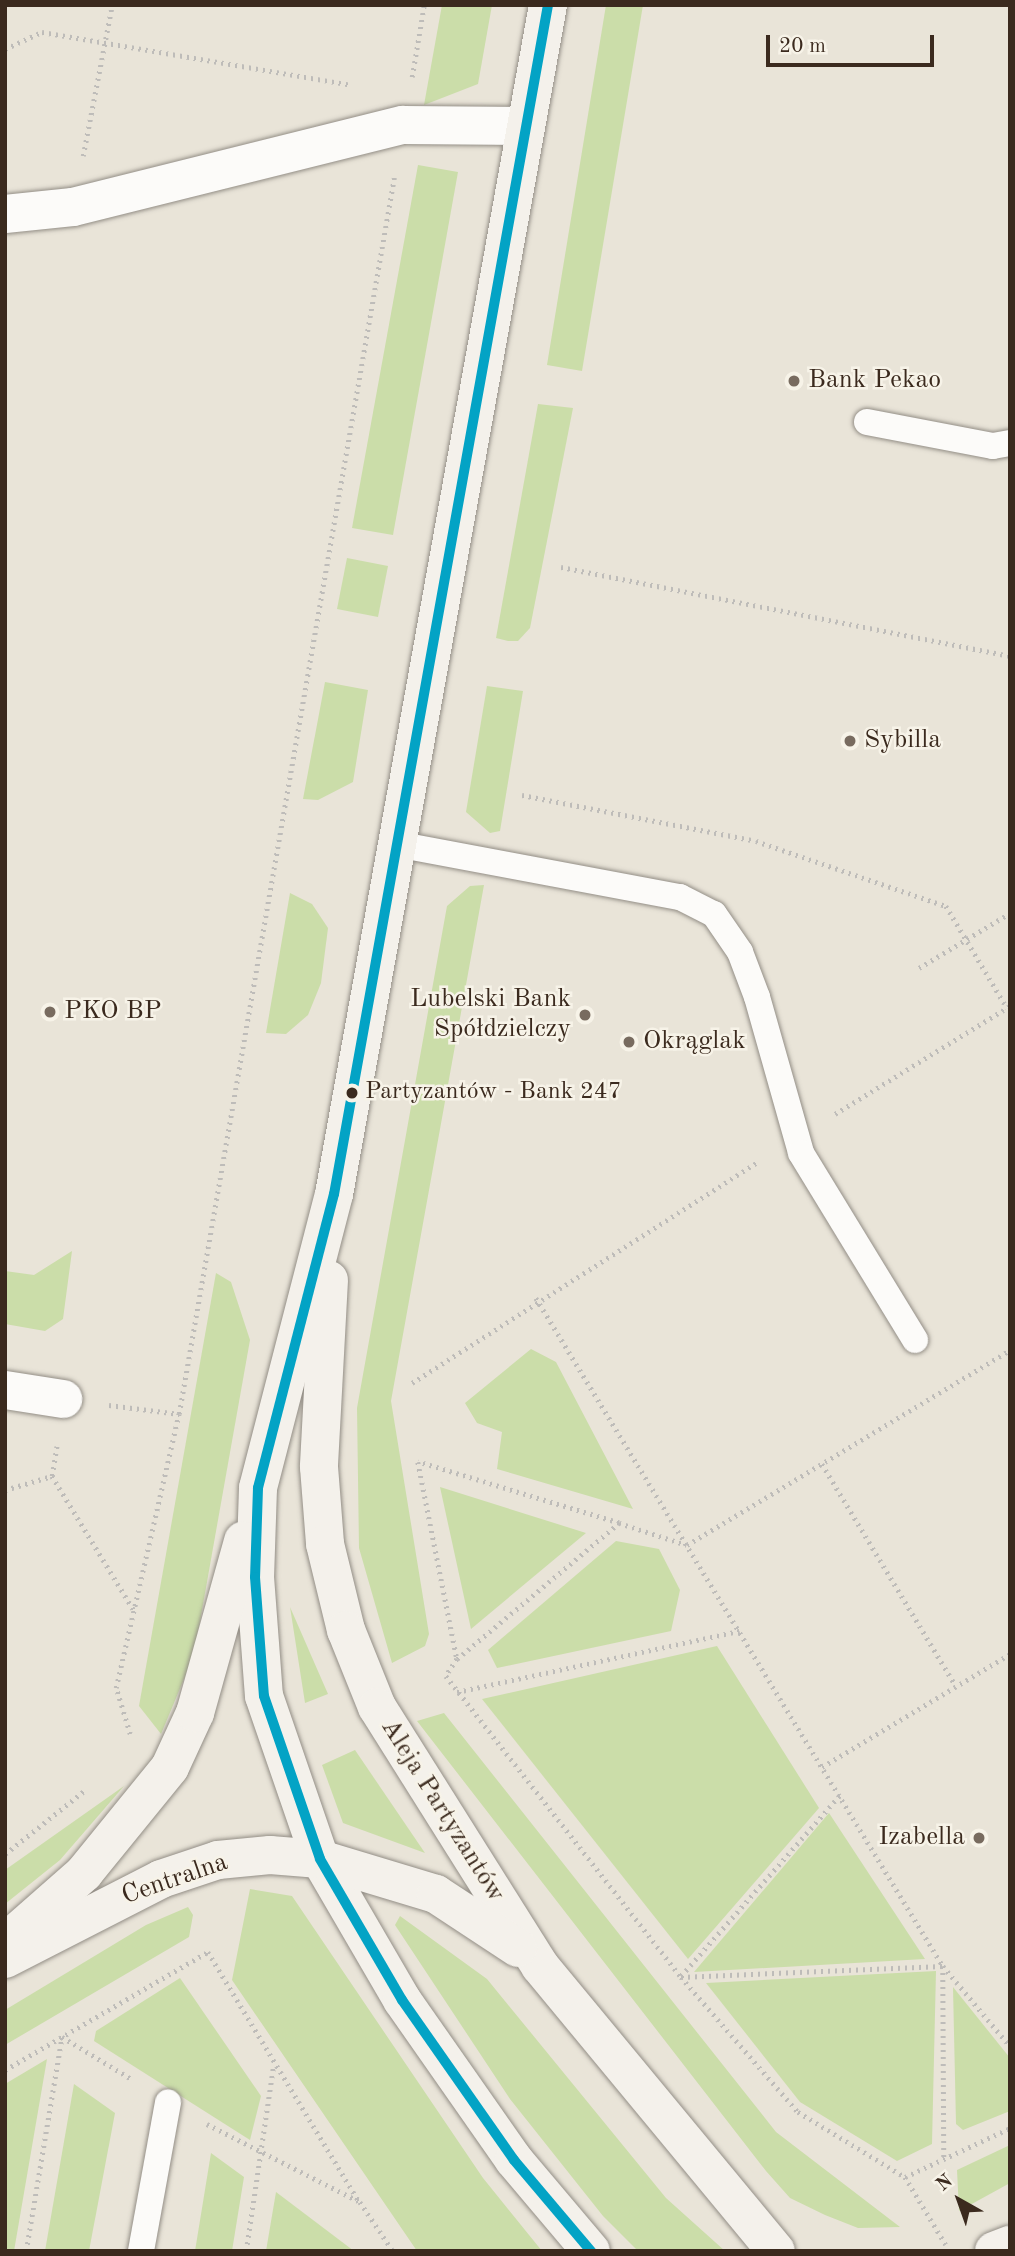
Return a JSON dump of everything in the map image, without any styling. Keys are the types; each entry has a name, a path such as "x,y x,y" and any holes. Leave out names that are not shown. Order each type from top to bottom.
{"main road":[{"name":"Aleja Partyzantów","path":"548,5 334,1194 258,1488 255,1577 264,1696 320,1859 402,2000 514,2160 591,2251"},
{"name":"Aleja Partyzantów","path":"334,1194 319,1467 325,1544 346,1630 408,1764 540,1966"},
{"path":"5,1942 84,1873 170,1766 195,1713 258,1488"},
{"name":"Centralna","path":"5,1959 103,1905 218,1860 320,1859 436,1894 490,1925 540,1966"},
{"path":"540,1966 775,2248"},
{"path":"994,2251 1010,2245"}],"street":[{"path":"5,214 73,207 403,125 526,126"},
{"path":"5,1390 63,1399"}],"lane":[{"path":"867,422 993,446 1010,443"},
{"path":"396,844 680,897 714,914 734,939 753,986 797,1137 915,1340"},
{"path":"141,2251 168,2102"}],"path":[{"path":"73,207 112,5"},
{"path":"135,1749 116,1688 179,1415 424,5"},
{"path":"5,49 42,32 356,86"},
{"path":"561,567 1010,656"},
{"path":"412,1383 536,1298 1008,1007 965,941 946,906 756,842 522,794"},
{"path":"919,968 1010,913"},
{"path":"536,1298 943,1966 1010,2046"},
{"path":"457,1659 418,1462 687,1545 1010,1350"},
{"path":"135,1612 52,1476 63,1399 179,1415"},
{"path":"822,1464 956,1686"},
{"path":"5,1490 52,1476"},
{"path":"619,1523 457,1659 446,1676 681,1977 798,2112 905,2177 949,2251"},
{"path":"457,1692 740,1631"},
{"path":"822,1767 1010,1654"},
{"path":"5,1854 94,1783"},
{"path":"681,1977 839,1795"},
{"path":"5,2070 208,1952 273,2067 360,2202"},
{"path":"681,1977 943,1966"},
{"path":"943,1966 944,2159"},
{"path":"246,2251 273,2067"},
{"path":"905,2177 1010,2128"}],"green space":[{"path":"442,5 492,5 478,84 424,105"},
{"path":"606,5 643,5 582,371 547,365"},
{"path":"418,165 458,172 393,535 352,528"},
{"path":"538,404 573,408 530,628 518,641 508,641 496,638"},
{"path":"347,558 388,566 378,617 337,609"},
{"path":"325,682 368,690 353,782 318,800 303,799"},
{"path":"487,686 523,691 500,831 490,833 466,812"},
{"path":"484,885 391,1401 429,1634 425,1646 392,1663 359,1548 357,1408 447,906 470,886"},
{"path":"290,893 312,904 328,928 321,983 308,1015 286,1034 266,1033"},
{"path":"72,1251 63,1319 45,1331 5,1324 5,1271 34,1275"},
{"path":"216,1273 231,1282 250,1340 194,1655 161,1734 139,1706"},
{"path":"531,1349 556,1362 633,1509 497,1469 502,1432 477,1423 465,1403"},
{"path":"440,1487 586,1533 471,1629"},
{"path":"616,1541 659,1549 680,1590 671,1631 497,1668 488,1650"},
{"path":"290,1607 328,1694 305,1703"},
{"path":"717,1646 819,1808 688,1959 482,1699"},
{"path":"444,1713 776,2132 900,2227 858,2228 825,2215 790,2198 766,2171 417,1721"},
{"path":"355,1750 425,1853 343,1823 322,1765"},
{"path":"124,1786 60,1860 5,1904 5,1870"},
{"path":"829,1813 925,1959 694,1972"},
{"path":"250,1889 292,1896 483,2178 542,2251 417,2251 232,1980"},
{"path":"188,1907 193,1915 189,1937 5,2045 5,2010 146,1925"},
{"path":"400,1916 487,1979 666,2198 725,2251 638,2251 603,2216 510,2099 395,1925"},
{"path":"936,1971 932,2144 897,2161 800,2102 706,1983"},
{"path":"180,1978 261,2096 250,2140 94,2041 96,2031"},
{"path":"953,1987 1010,2058 1010,2111 963,2130 956,2124"},
{"path":"47,2059 14,2251 5,2251 5,2084"},
{"path":"74,2084 115,2113 89,2251 45,2251"},
{"path":"1010,2145 1010,2183 959,2211 957,2170"},
{"path":"211,2153 244,2177 232,2251 195,2251"},
{"path":"276,2192 354,2251 266,2251"}],"transit line":[{"path":"548,5 334,1194 258,1488 255,1577 264,1696 320,1859 402,2000 514,2160 591,2251"}],"place":[{"name":"Bank Pekao","path":"794,381"},
{"name":"Sybilla","path":"850,741"},
{"name":"PKO BP","path":"50,1012"},
{"name":"Lubelski Bank Spółdzielczy","path":"585,1015"},
{"name":"Okrąglak","path":"629,1042"},
{"name":"Partyzantów - Bank 247","path":"352,1093"},
{"name":"Izabella","path":"979,1838"}]}
